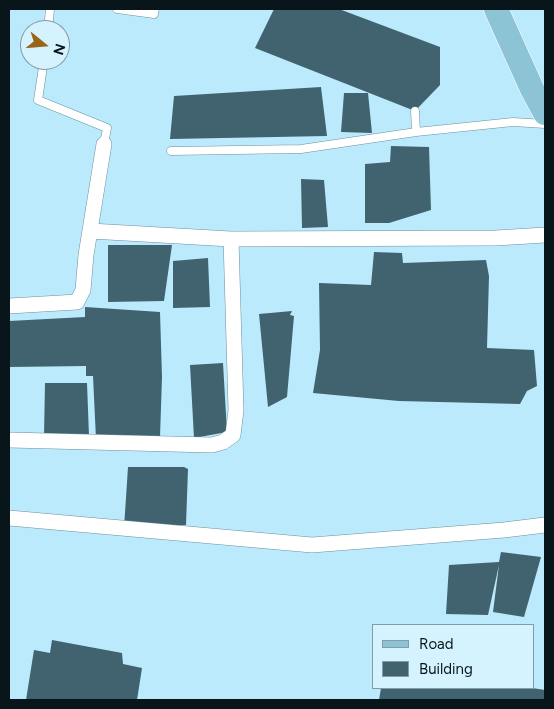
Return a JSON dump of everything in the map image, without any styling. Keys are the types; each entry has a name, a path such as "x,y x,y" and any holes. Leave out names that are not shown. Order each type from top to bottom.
{"main road":[{"path":"496,9 545,114"}],"street":[{"path":"9,306 77,302 83,290 104,144"},
{"path":"90,231 231,239 496,238 545,236"},
{"path":"9,440 212,445 223,442 233,434 236,410 231,239"},
{"path":"9,518 312,545 545,525"}],"lane":[{"path":"117,9 154,14 155,9"},
{"path":"42,70 38,100 106,128 104,144"},
{"path":"415,112 416,132"},
{"path":"171,151 301,149 416,132 513,122 545,124"}],"shaded area":[{"path":"9,9 545,9 545,700 9,700"}],"building":[{"path":"274,9 339,9 440,47 440,85 415,111 255,48"},
{"path":"321,87 327,136 170,139 174,96"},
{"path":"344,93 368,93 372,133 341,132"},
{"path":"391,146 429,147 431,210 389,223 365,223 365,164 390,162"},
{"path":"301,179 324,180 328,227 302,228"},
{"path":"108,245 172,245 164,301 108,302"},
{"path":"374,252 402,253 403,263 486,260 489,276 487,348 534,350 537,386 527,391 520,404 399,401 313,393 320,350 319,283 371,285"},
{"path":"208,258 210,307 173,308 173,261"},
{"path":"85,307 160,312 162,377 160,437 96,439 93,376 86,376 86,366 9,367 9,321 85,317"},
{"path":"292,311 290,315 294,316 287,397 268,407 259,314"},
{"path":"223,363 227,432 194,438 190,365"},
{"path":"45,383 87,383 89,436 44,436"},
{"path":"128,467 184,467 188,469 186,525 124,528"},
{"path":"501,552 541,557 524,617 493,612 499,565 488,615 446,614 449,565 499,562"},
{"path":"52,640 122,653 123,664 142,668 137,700 26,700 34,650 50,653"},
{"path":"534,688 545,690 545,700 379,700 381,689"}]}
